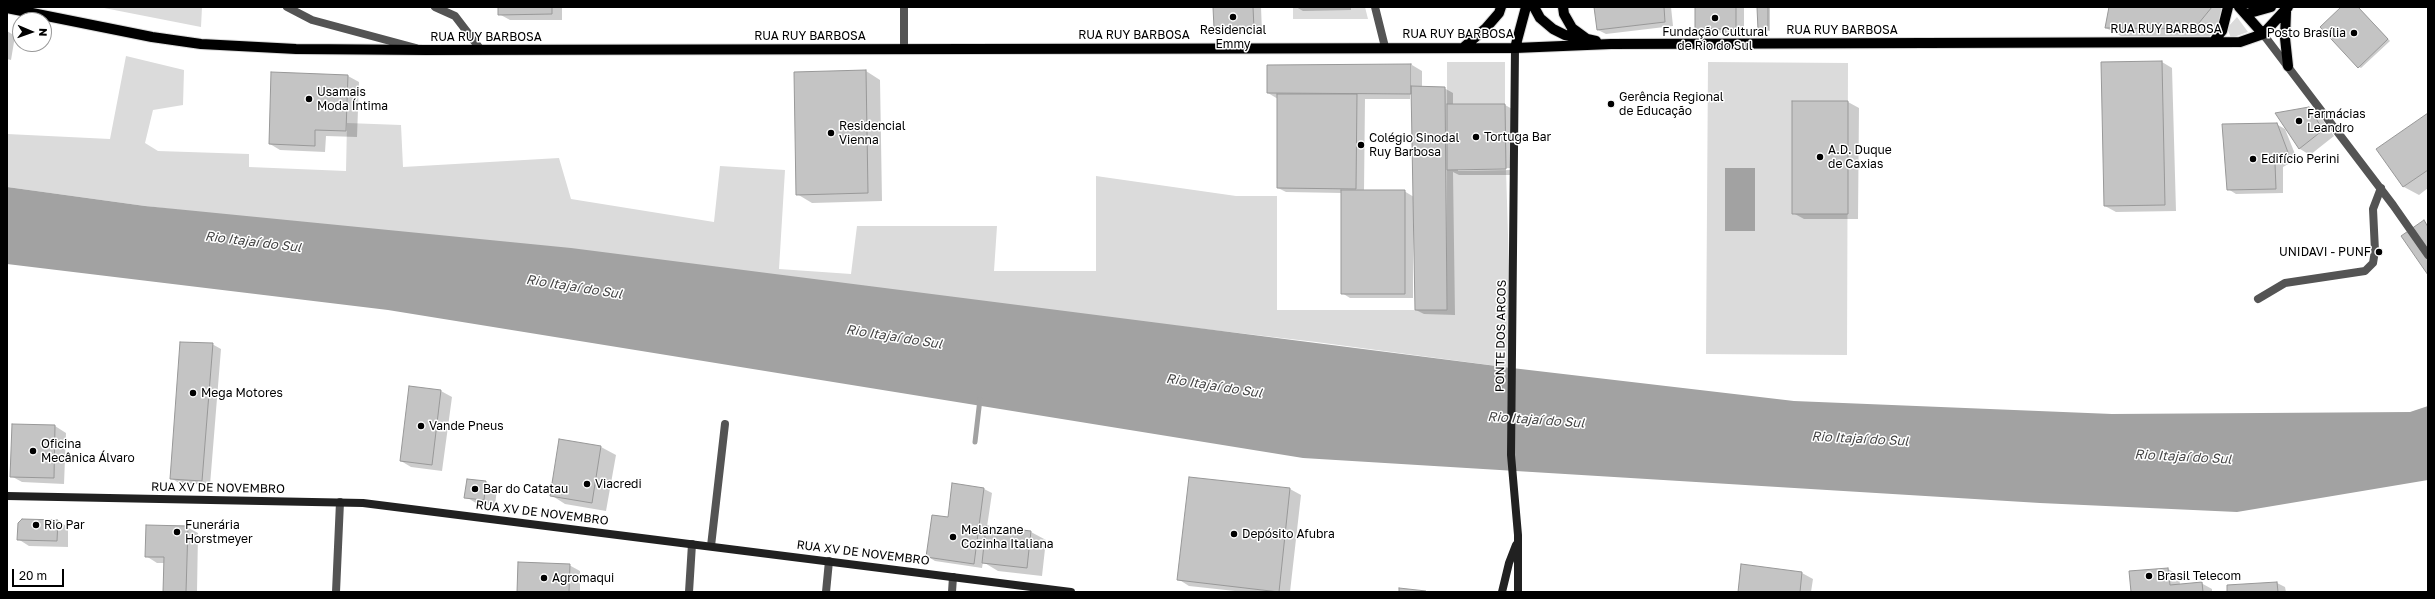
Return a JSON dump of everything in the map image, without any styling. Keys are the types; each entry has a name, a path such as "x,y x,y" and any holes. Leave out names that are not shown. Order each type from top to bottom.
{"main road":[{"path":"1464,47 1486,28 1499,13 1501,7"},
{"path":"1514,48 1526,7"},
{"path":"1534,7 1540,18 1553,29 1565,34 1611,44"},
{"path":"1563,7 1564,14 1572,28 1587,39"},
{"path":"2214,41 2222,31 2228,7"},
{"path":"2243,11 2271,7"},
{"name":"RUA RUY BARBOSA","path":"7,8 152,37 201,44 296,49 1514,48 1611,44 2240,42 2263,34"},
{"path":"2243,11 2263,34 2287,9"},
{"path":"2287,9 2284,38 2288,66"},
{"name":"PONTE DOS ARCOS","path":"1514,48 1515,178 1511,455 1518,539 1518,592"},
{"name":"RUA XV DE NOVEMBRO","path":"7,496 340,502 400,507 1071,592"},
{"path":"1502,592 1509,563 1518,539"}],"street":[{"path":"287,7 312,20 426,50"},
{"path":"435,7 455,16 465,26 481,50"},
{"path":"904,7 904,48"},
{"path":"1375,7 1385,47"},
{"path":"2263,34 2394,205 2428,255"},
{"path":"2258,299 2285,283 2365,271 2373,263 2375,251 2373,209 2380,188"},
{"path":"711,546 725,424"},
{"path":"336,592 340,502"},
{"path":"689,592 692,544"},
{"path":"826,592 829,561"},
{"path":"952,592 953,577"}],"shaded area":[{"path":"99,7 202,7 201,27"},
{"path":"1293,7 1365,7 1368,19 1293,19"},
{"path":"2237,17 2248,32 2231,38 2227,28"},
{"path":"126,56 184,70 183,105 153,110 145,143 158,151 249,154 249,167 346,171 347,123 401,125 403,167 559,158 571,199 714,222 720,166 785,170 779,269 851,274 857,226 997,226 994,271 1096,271 1096,176 1236,196 1277,196 1277,310 1447,310 1447,170 1506,169 1512,368 1316,342 145,206 7,187 7,134 110,139"},
{"path":"1447,62 1505,62 1505,104 1447,104"},
{"path":"1708,62 1848,63 1847,355 1706,354"}],"water":[{"path":"1725,168 1755,168 1755,231 1725,231"},
{"name":"Rio Itajaí do Sul","path":"7,187 145,206 571,248 1512,368 1794,401 2112,414 2410,412 2428,406 2428,480 2237,512 2040,503 1303,458 388,310 7,264"}],"building":[{"path":"498,7 552,7 552,14 498,15"},
{"name":"Residencial Emmy","path":"1213,7 1253,7 1254,28 1214,28"},
{"name":"Fundação Cultural de Rio do Sul","path":"1594,7 1664,7 1665,22 1597,30"},
{"name":"Fundação Cultural de Rio do Sul","path":"1695,7 1736,7 1736,29 1695,29"},
{"path":"1757,7 1768,7 1768,30 1758,30"},
{"path":"2109,7 2212,7 2194,29 2105,28"},
{"name":"Posto Brasília","path":"2341,7 2358,7 2388,39 2358,68 2320,27"},
{"path":"2162,61 2165,205 2104,206 2101,62"},
{"path":"1411,64 1411,94 1267,93 1267,65"},
{"name":"Residencial Vienna","path":"866,70 868,193 796,195 794,72"},
{"name":"Usamais Moda Íntima","path":"271,72 348,75 346,131 315,130 315,146 269,144"},
{"path":"1411,86 1445,87 1447,310 1415,310"},
{"path":"1277,94 1357,94 1356,189 1277,188"},
{"name":"A.D. Duque de Caxias","path":"1792,101 1848,101 1848,214 1792,214"},
{"name":"Tortuga Bar","path":"1447,104 1505,104 1506,169 1447,170"},
{"name":"Farmácias Leandro","path":"2309,107 2323,130 2299,149 2275,113"},
{"path":"2428,113 2428,170 2403,187 2376,149"},
{"name":"Edifício Perini","path":"2277,123 2289,155 2275,163 2276,189 2227,190 2222,124"},
{"path":"1341,190 1405,190 1405,294 1341,294"},
{"path":"2424,220 2428,227 2428,275 2401,236"},
{"name":"Mega Motores","path":"180,342 213,343 202,481 170,479"},
{"name":"Vande Pneus","path":"409,386 441,390 432,465 400,461"},
{"name":"Oficina Mecânica Álvaro","path":"12,424 55,425 54,478 10,477"},
{"path":"559,439 601,446 592,503 550,496"},
{"name":"Depósito Afubra","path":"1189,477 1290,488 1279,592 1177,580"},
{"name":"Bar do Catatau","path":"467,479 486,481 484,500 464,498"},
{"name":"Melanzane Cozinha Italiana","path":"952,483 984,488 974,564 926,557 932,515 948,517"},
{"path":"22,519 58,520 57,541 17,540 18,523"},
{"path":"146,525 188,526 186,592 163,592 164,557 145,557"},
{"path":"986,526 1031,531 1027,568 982,563"},
{"name":"Agromaqui","path":"518,562 570,564 569,592 517,592"},
{"path":"1741,564 1802,572 1800,592 1738,592"},
{"name":"Brasil Telecom","path":"2168,568 2170,585 2202,582 2203,592 2131,592 2129,571"},
{"path":"2277,582 2278,592 2227,592 2227,585"},
{"path":"1399,588 1426,591 1426,592 1399,592"}],"waterway":[{"path":"975,442 980,399"}],"place":[{"name":"Residencial Emmy","path":"1233,17"},
{"name":"Fundação Cultural de Rio do Sul","path":"1715,18"},
{"name":"Posto Brasília","path":"2354,33"},
{"name":"Usamais Moda Íntima","path":"309,99"},
{"name":"Gerência Regional de Educação","path":"1611,104"},
{"name":"Farmácias Leandro","path":"2299,121"},
{"name":"Residencial Vienna","path":"831,133"},
{"name":"Tortuga Bar","path":"1476,137"},
{"name":"Colégio Sinodal Ruy Barbosa","path":"1361,145"},
{"name":"A.D. Duque de Caxias","path":"1820,157"},
{"name":"Edifício Perini","path":"2253,159"},
{"name":"UNIDAVI - PUNF","path":"2379,252"},
{"name":"Mega Motores","path":"193,393"},
{"name":"Vande Pneus","path":"421,426"},
{"name":"Oficina Mecânica Álvaro","path":"33,451"},
{"name":"Viacredi","path":"587,484"},
{"name":"Bar do Catatau","path":"475,489"},
{"name":"Rio Par","path":"36,525"},
{"name":"Funerária Horstmeyer","path":"177,532"},
{"name":"Depósito Afubra","path":"1234,534"},
{"name":"Melanzane Cozinha Italiana","path":"953,537"},
{"name":"Brasil Telecom","path":"2149,576"},
{"name":"Agromaqui","path":"544,578"}]}
